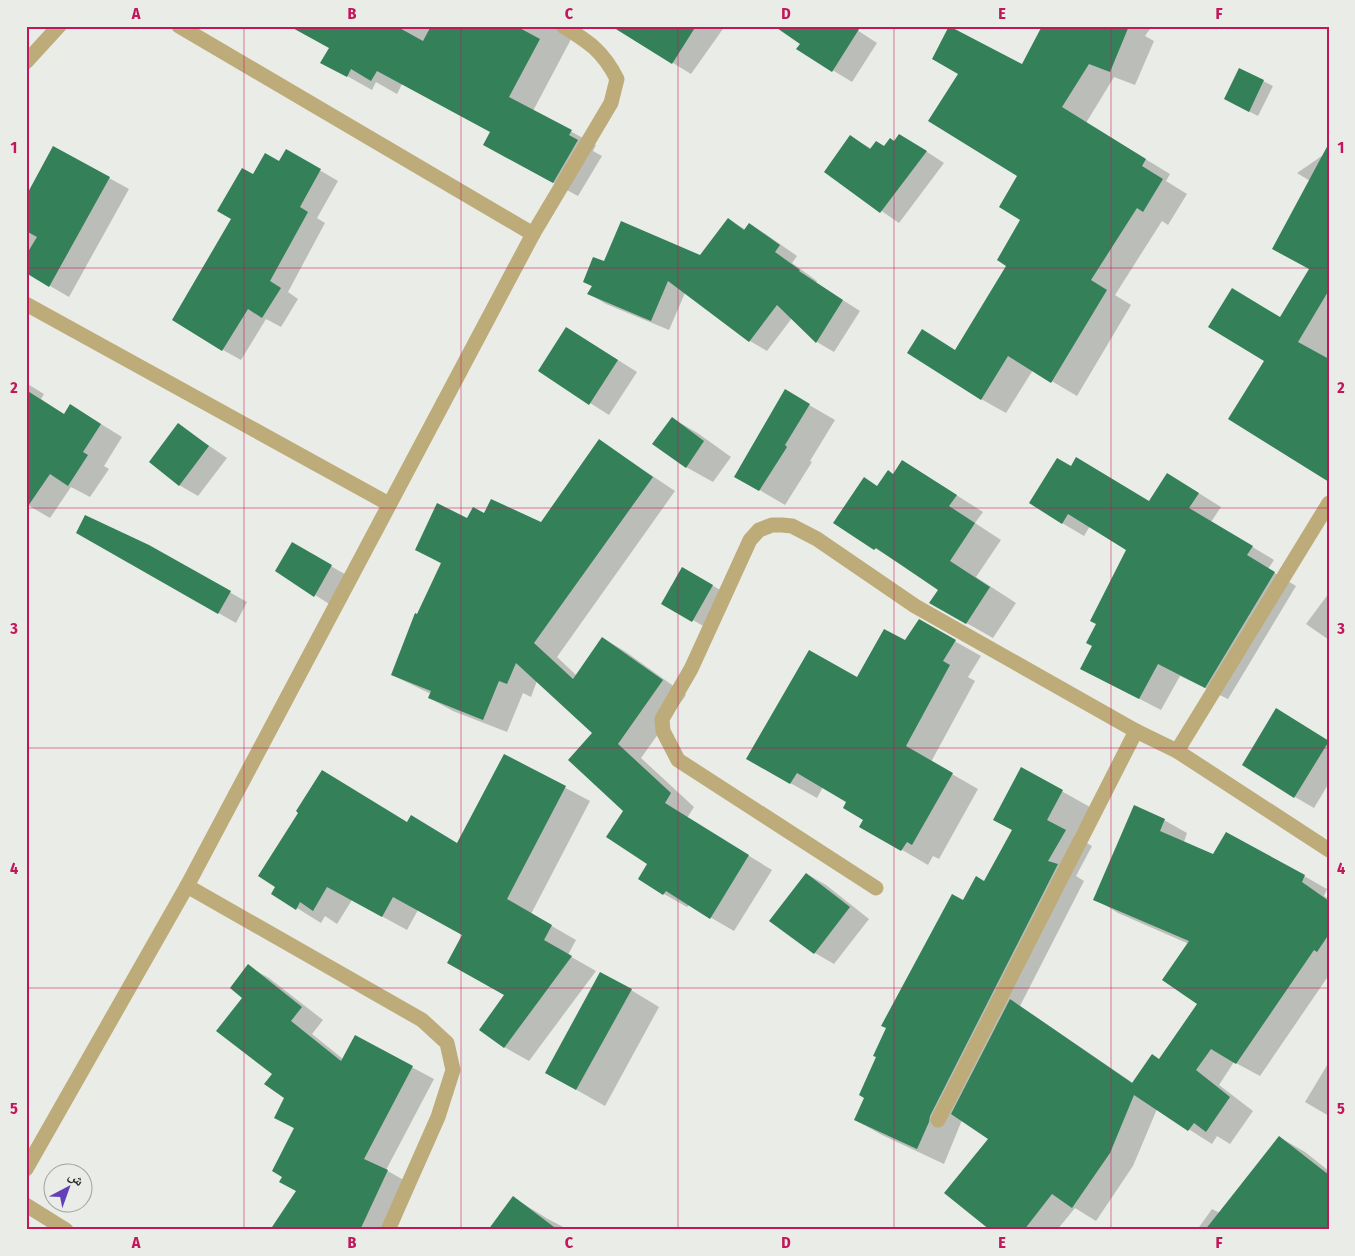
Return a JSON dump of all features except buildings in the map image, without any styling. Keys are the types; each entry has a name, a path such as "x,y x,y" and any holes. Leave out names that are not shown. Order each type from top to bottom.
{"street":[{"path":"26,62 59,26"},
{"path":"179,26 533,234"},
{"path":"26,1169 187,886 533,234 611,103 617,79 606,58 579,36 562,26"},
{"path":"26,304 389,504"},
{"path":"1176,751 1329,503"},
{"path":"876,888 678,760 663,731 662,719 668,705 691,669 750,540 759,530 772,525 792,526 817,539 915,606 1136,731 1176,751 1329,850"},
{"path":"938,1120 1136,731"},
{"path":"187,886 422,1020 447,1043 453,1070 438,1117 388,1230"},
{"path":"26,1205 66,1230"}]}
